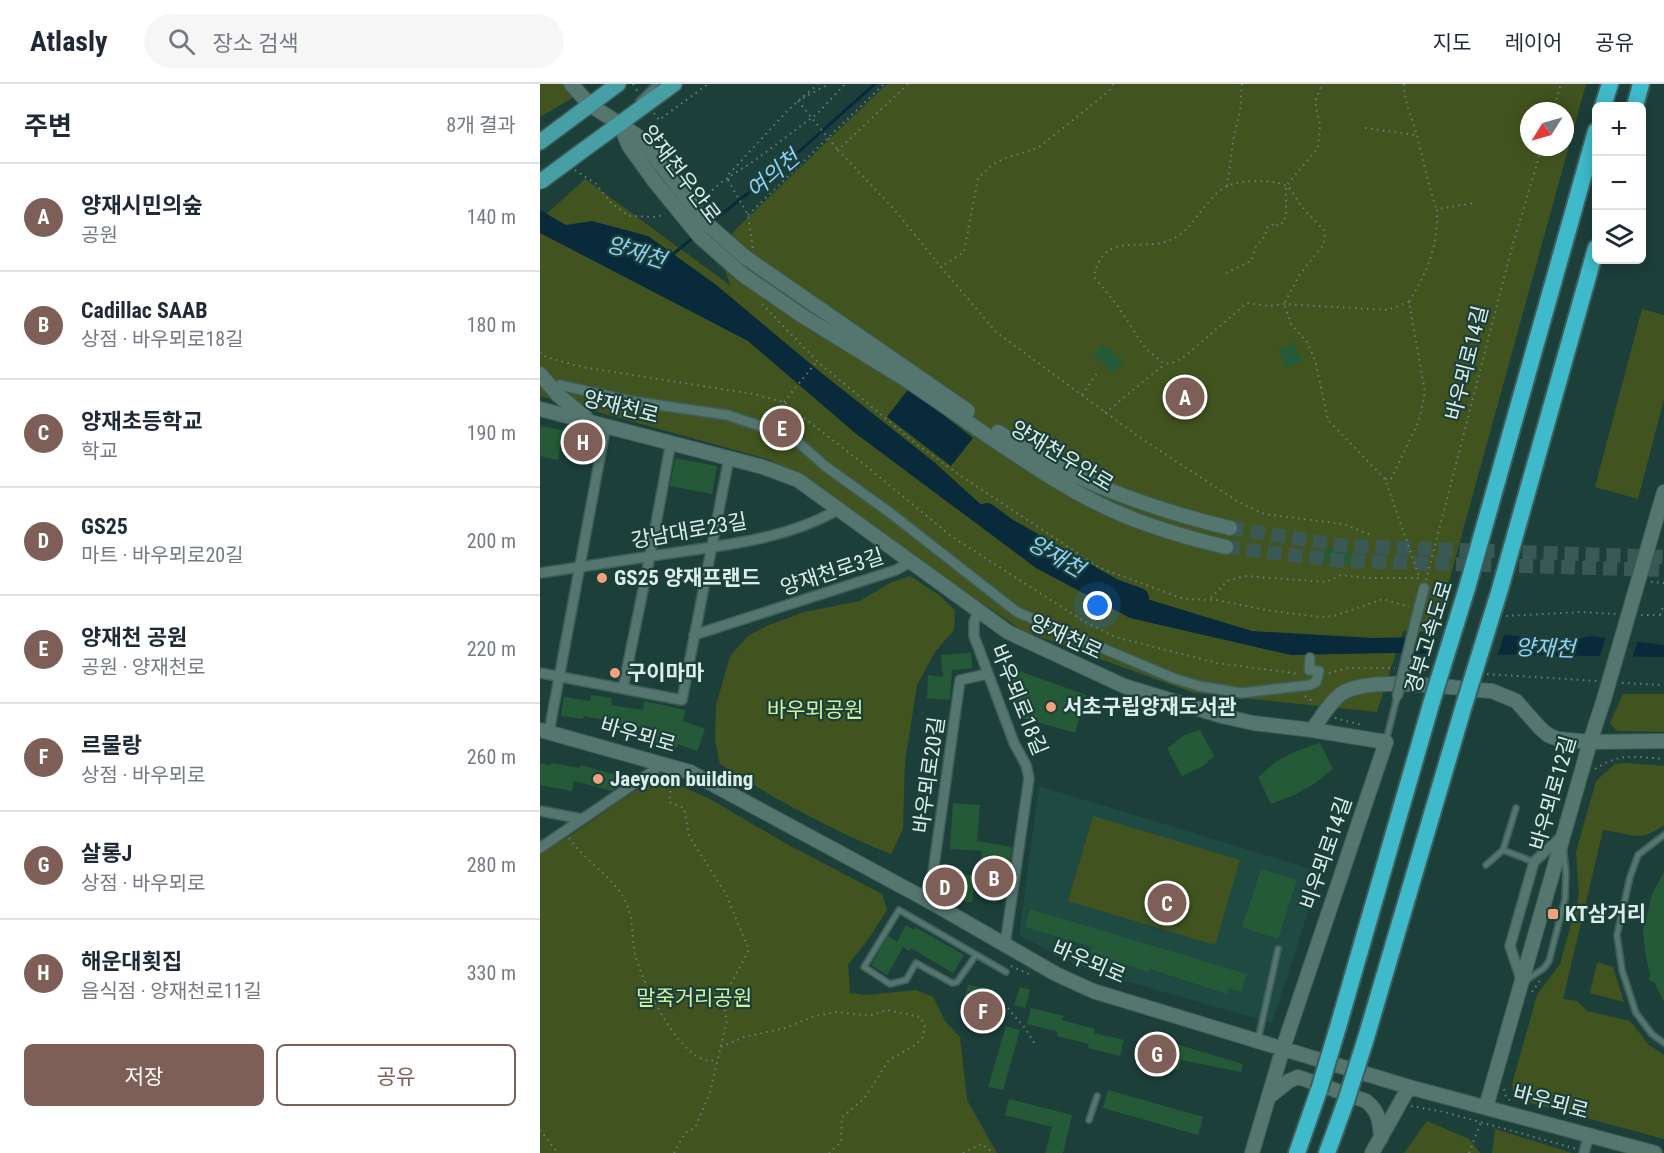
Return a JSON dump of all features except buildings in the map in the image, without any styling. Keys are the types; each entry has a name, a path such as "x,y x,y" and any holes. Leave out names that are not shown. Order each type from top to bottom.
{"highway":[{"path":"1605,102 1610,84"},
{"path":"1636,102 1641,84"},
{"name":"경부고속도로","path":"1297,1153 1338,1027 1467,588 1592,145"},
{"path":"1327,1153 1366,1038 1500,589 1592,262"}],"main road":[{"path":"540,142 618,84"},
{"path":"540,182 674,84"}],"street":[{"path":"572,84 590,105 620,124"},
{"name":"양재천우안로","path":"620,124 639,137 706,223 745,257 1066,487 1099,504 1173,532 1226,547"},
{"name":"양재천우안로","path":"620,124 629,146 700,237 743,275 801,315 991,433 1047,462 1146,504 1230,528"},
{"path":"540,374 558,395 590,422"},
{"path":"540,379 542,387 540,395"},
{"path":"560,385 631,401 727,415 772,430 798,442 825,466 889,512 1017,612 1173,678 1199,686 1241,693 1310,685 1316,682 1319,671 1309,670 1310,658"},
{"name":"양재천로","path":"540,409 763,467 798,480 978,612 1029,643 1124,686 1222,716 1253,723 1312,730"},
{"path":"544,731 559,677 606,425"},
{"path":"623,688 651,556 671,442"},
{"path":"540,674 682,700 729,458"},
{"name":"바우뫼로12길","path":"1486,1107 1563,834 1664,492"},
{"name":"강남대로23길","path":"540,573 711,548 775,534 819,521 839,509"},
{"name":"양재천로3길","path":"694,635 896,570 911,562"},
{"path":"1397,697 1424,588"},
{"name":"바우뫼로18길","path":"978,612 974,622 974,636 1014,743 1026,765 1029,778 1005,945"},
{"name":"바우뫼로20길","path":"929,901 960,680 987,674"},
{"path":"1386,742 1312,730 1335,699 1343,693 1363,685 1390,684 1492,691 1516,701 1548,735 1558,739 1590,742 1664,741"},
{"name":"바우뫼로","path":"544,731 690,772 929,901 1056,974 1094,990 1409,1087 1655,1153"},
{"name":"비우뫼로14길","path":"1252,1153 1283,1048 1386,742"},
{"path":"540,848 663,764"},
{"path":"540,811 582,819"},
{"path":"1522,983 1510,946 1534,862 1563,834"},
{"path":"1270,1096 1298,1077 1366,1101 1374,1107 1381,1138"},
{"path":"1372,1153 1409,1087"},
{"path":"1584,1152 1588,1134"}],"lane":[{"path":"620,124 656,84"},
{"path":"1386,742 1397,697"},
{"path":"1486,865 1503,850 1516,808"},
{"path":"1522,983 1544,968 1549,961 1565,899 1563,834"},
{"path":"1664,835 1638,855 1623,905 1617,935 1622,970 1636,1013 1652,1034 1664,1043"},
{"path":"1503,850 1534,862"},
{"path":"976,955 957,982 952,983 916,963 906,980 890,984 864,967 899,910 1006,972"},
{"path":"1258,1040 1278,949"},
{"path":"1089,1120 1097,1096"}],"path":[{"path":"818,84 798,101 729,174 728,180 748,215 884,84"},
{"path":"798,101 829,84"},
{"path":"698,202 818,113 845,84"},
{"path":"838,150 908,84"},
{"path":"941,267 964,252 978,178 992,165 1003,159 1038,148 1109,92 1113,84"},
{"path":"1227,186 1234,135 1240,112 1242,84"},
{"path":"1226,273 1251,261 1256,246 1266,235 1266,228 1275,223 1278,226 1284,222 1286,186 1318,148 1320,125 1315,102 1322,84"},
{"path":"1106,413 1165,364 1174,362 1193,350 1247,303 1268,306 1284,304 1387,310 1409,302 1423,279 1438,231 1437,209 1404,94 1404,84"},
{"path":"1556,102 1561,84"},
{"path":"798,101 838,150 894,209 996,332 1138,437 1222,491 1264,514 1344,524 1372,536"},
{"path":"1365,128 1417,135"},
{"name":"바우뫼로14길","path":"1424,588 1509,257 1539,156"},
{"path":"568,165 596,184 610,202 629,216 657,217 667,213"},
{"path":"1165,364 1150,354 1138,340 1117,305 1094,277 1096,266 1114,247 1125,244 1163,243 1182,234 1192,226 1206,204 1227,186 1258,182 1286,186 1325,231 1324,244 1300,274 1284,304 1291,324 1307,342 1315,360 1328,420 1384,479 1424,588"},
{"path":"1437,209 1474,203"},
{"path":"1384,479 1391,479 1419,421 1425,392 1409,302"},
{"path":"540,352 546,357 582,367 753,394 784,402 951,536 1082,620 1115,637 1217,663 1284,674 1318,675 1348,668 1400,669"},
{"path":"784,402 817,361"},
{"path":"1082,395 1097,374"},
{"path":"1210,599 1227,581 1244,576 1326,582 1341,575 1367,578 1420,578"},
{"path":"1651,582 1664,583"},
{"path":"1659,615 1664,604"},
{"path":"1411,669 1434,671"},
{"path":"1480,674 1605,682"},
{"path":"1616,682 1664,685"},
{"path":"1332,717 1365,726"},
{"path":"674,1153 685,1133 695,1128 710,1092 727,1020 722,1000 749,950 726,894 689,836 684,808 669,802 671,789 680,769"},
{"path":"564,831 576,849 605,875 626,901 631,917 635,953 643,975 673,1032 698,1057 708,1061 717,1060"},
{"path":"1000,999 1024,1026 1035,1044"},
{"path":"721,1047 744,1037 785,1028 815,1016 837,1012 862,1016 887,1010 920,1017 925,1027 923,1037 915,1045 889,1060 864,1099 842,1117 841,1142 829,1153"},
{"path":"1504,1089 1506,1097 1516,1105"},
{"path":"1469,1153 1480,1122 1584,1152"},
{"path":"540,1130 558,1153"},
{"path":"963,1153 981,1144 994,1153"}],"shaded area":[{"path":"1039,786 1321,872 1272,1023 1094,972 1019,935"}],"green space":[{"path":"540,84 563,84 574,97 540,117"},
{"path":"887,84 1586,84 1574,128 1574,102 1520,102 1520,156 1566,156 1435,632 1403,631 1377,712 1194,693 1023,631 771,460 540,396 540,220 585,179 731,286 722,260 726,242 738,227"},
{"path":"1642,309 1664,315 1664,399 1638,499 1595,487"},
{"name":"바우뫼공원","path":"910,576 939,595 955,611 954,630 935,652 917,685 905,761 903,829 891,854 804,813 720,764 715,740 716,705 730,656 748,636 769,625 804,612 860,601 890,583"},
{"path":"1623,694 1664,694 1664,732 1617,731 1610,723"},
{"path":"1615,764 1664,766 1664,825 1641,836 1603,830 1563,999 1577,1001 1587,1011 1630,1021 1649,1045 1664,1055 1664,1139 1519,1100 1513,1092 1512,1084 1537,995 1560,964 1579,895 1576,852 1596,781"},
{"name":"말죽거리공원","path":"661,777 710,799 785,843 882,894 887,910 848,965 850,993 866,995 916,990 933,997 945,1021 960,1037 967,1100 997,1153 540,1153 540,853 556,845 630,794"},
{"path":"1093,816 1240,860 1215,945 1068,901"},
{"path":"1597,962 1613,967 1624,1002 1590,993"},
{"path":"1427,1121 1469,1139 1480,1153 1404,1153"},
{"path":"1495,1129 1572,1153 1492,1153"}],"water":[{"path":"540,210 566,225 592,221 648,236 715,284 819,371 934,462 1007,528 1114,589 1252,631 1373,638 1508,635 1564,642 1590,636 1664,645 1664,657 1388,653 1291,655 1130,618 1036,568 855,433 748,341 540,233"},
{"path":"909,388 973,438 951,466 887,417"}],"pier":[{"path":"1505,632 1497,658 1427,657 1434,634"},
{"path":"1606,635 1638,640 1632,659 1599,659"}],"waterway":[{"name":"여의천","path":"711,222 776,172 875,84"},
{"name":"여의천","path":"672,255 695,236"},
{"name":"양재천","path":"987,513 1007,528 1114,589 1139,598"}],"tunnel":[{"path":"1230,528 1347,546 1664,557"},
{"path":"1226,547 1343,561 1664,570"}],"place":[{"name":"양재시민의숲","path":"1185,397"},
{"name":"양재천 공원","path":"782,428"},
{"name":"해운대횟집","path":"583,442"},
{"name":"GS25 양재프랜드","path":"602,578"},
{"name":"구이마마","path":"615,673"},
{"name":"서초구립양재도서관","path":"1051,707"},
{"name":"Jaeyoon building","path":"598,779"},
{"name":"Cadillac SAAB","path":"994,878"},
{"name":"GS25","path":"945,887"},
{"name":"양재초등학교","path":"1167,903"},
{"name":"KT삼거리","path":"1553,914"},
{"name":"르물랑","path":"983,1011"},
{"name":"살롱J","path":"1157,1054"}]}
